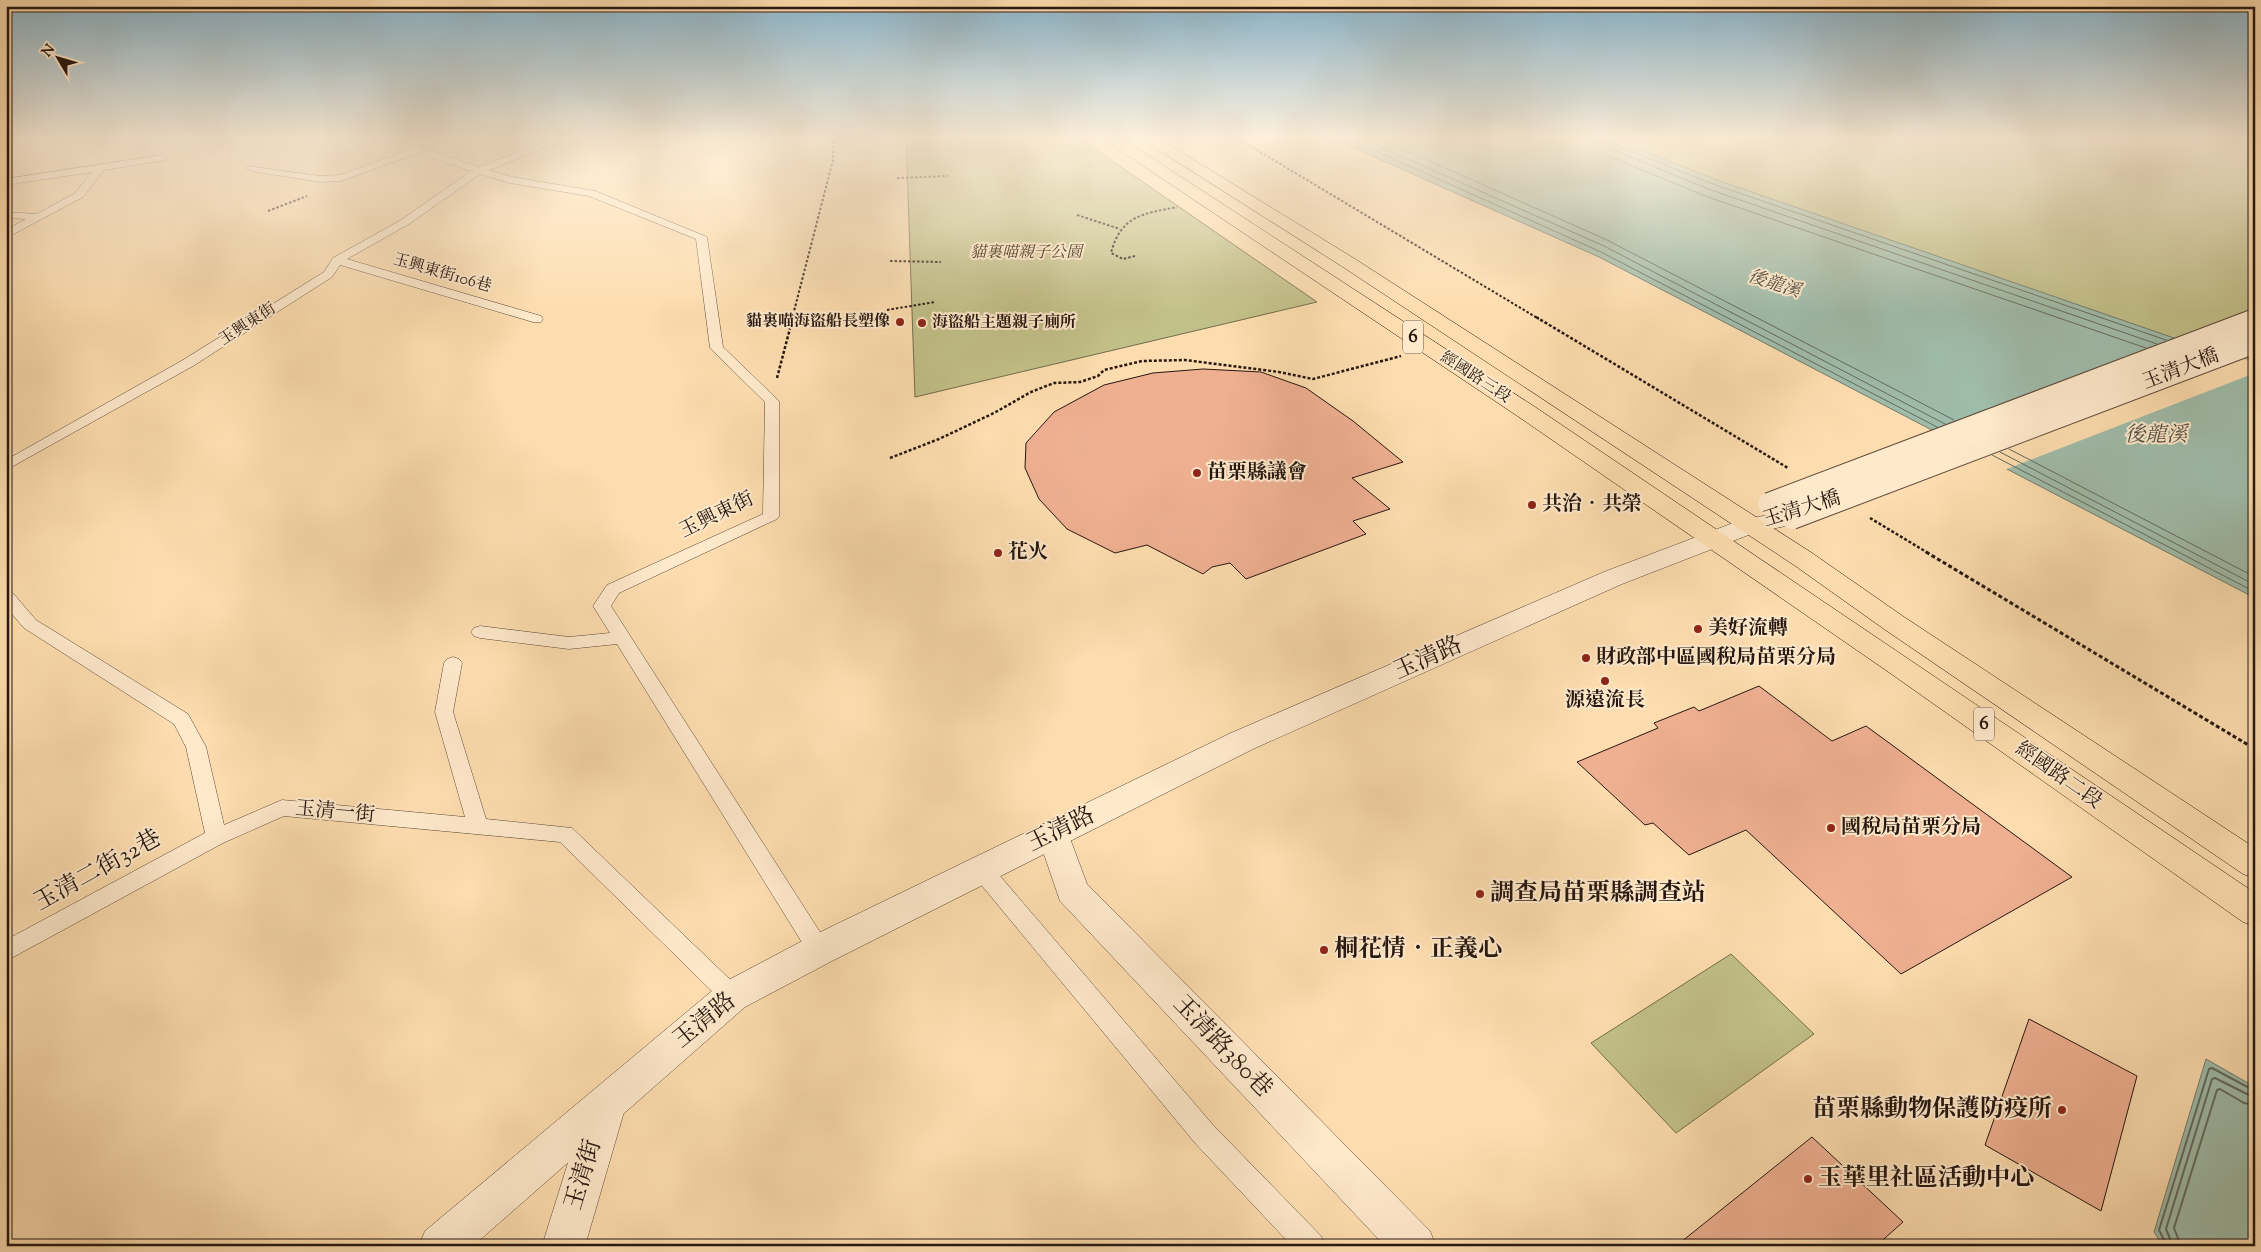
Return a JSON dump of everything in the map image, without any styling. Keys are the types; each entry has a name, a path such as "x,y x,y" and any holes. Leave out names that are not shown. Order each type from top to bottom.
{"main road":[{"name":"經國路三段","path":"1200,196 1527,412 1712,539"},
{"name":"經國路三段","path":"1241,196 1348,263 1750,526"},
{"name":"經國路二段","path":"1750,526 1803,559 1894,623 2255,865"},
{"name":"經國路二段","path":"1712,539 2255,912"}],"street":[{"name":"玉清大橋","path":"1750,526 1768,504 2255,320"},
{"name":"玉清大橋","path":"1750,526 1792,518 2255,342"},
{"name":"玉清路","path":"440,1246 732,996 981,869 1242,741 1613,578 1750,526"},
{"name":"玉清路380巷","path":"1053,834 1072,891 1398,1240"},
{"name":"玉清街","path":"563,1246 606,1105"}],"lane":[{"path":"6,235 77,196"},
{"name":"玉興東街","path":"6,466 188,363 328,274 337,260 405,222 441,196"},
{"path":"600,196 701,237 717,348 772,401"},
{"path":"6,215 42,217"},
{"name":"玉興東街106巷","path":"337,260 537,319"},
{"name":"玉興東街","path":"772,401 771,516 612,589 602,606 819,950"},
{"path":"6,596 30,624 181,719 196,747 216,837"},
{"path":"480,632 569,643 622,638"},
{"path":"453,663 444,712 478,826"},
{"name":"玉清一街","path":"216,837 282,808 565,834 732,996"},
{"name":"玉清二街32巷","path":"6,951 216,837"},
{"path":"981,869 1204,1134 1311,1246"}],"path":[{"path":"772,401 824,196"},
{"path":"1334,196 1793,472"},
{"path":"1135,256 1123,259 1111,253 1115,236 1120,229 1146,213 1181,206"},
{"path":"1077,216 1120,229"},
{"path":"890,260 941,262"},
{"path":"887,310 935,302"},
{"path":"890,458 939,439 994,413 1031,392 1054,383 1080,382 1098,376 1104,370 1142,361 1186,360 1260,369 1313,379 1410,354"},
{"path":"1870,518 2255,749"}],"green space":[{"name":"貓裏喵親子公園","path":"908,196 1164,196 1317,302 915,397"},
{"path":"1673,196 2255,196 2255,366"},
{"path":"1731,954 1814,1034 1676,1133 1591,1043"}],"water":[{"name":"後龍溪","path":"1463,196 1764,196 2255,366 2255,598 1599,257"},
{"path":"2206,1059 2255,1087 2255,1246 2163,1246 2154,1232"}],"pier":[{"path":"2189,340 2255,363 2255,373 2004,470 1934,434"}],"building":[{"name":"苗栗縣議會","path":"1203,369 1261,372 1306,388 1353,421 1403,462 1352,478 1390,509 1353,521 1366,534 1246,579 1230,563 1212,567 1203,574 1147,545 1115,553 1067,529 1039,499 1025,468 1026,443 1054,412 1104,385 1153,373"},
{"name":"國稅局苗栗分局","path":"1759,686 1832,741 1866,726 2072,877 1901,974 1746,830 1689,855 1653,823 1645,825 1577,762 1658,728 1654,723 1694,707 1699,711"},
{"name":"苗栗縣動物保護防疫所","path":"2029,1019 2137,1076 2101,1211 1985,1145"},
{"name":"玉華里社區活動中心","path":"1812,1137 1903,1222 1876,1246 1676,1246"}],"place":[{"name":"貓裏喵海盜船長塑像","path":"900,322"},
{"name":"海盜船主題親子廁所","path":"922,323"},
{"name":"苗栗縣議會","path":"1197,473"},
{"name":"共治‧共榮","path":"1532,505"},
{"name":"花火","path":"998,553"},
{"name":"美好流轉","path":"1698,629"},
{"name":"財政部中區國稅局苗栗分局","path":"1586,658"},
{"name":"源遠流長","path":"1605,681"},
{"name":"國稅局苗栗分局","path":"1831,828"},
{"name":"調查局苗栗縣調查站","path":"1480,894"},
{"name":"桐花情．正義心","path":"1324,950"},
{"name":"苗栗縣動物保護防疫所","path":"2062,1110"},
{"name":"玉華里社區活動中心","path":"1808,1179"}]}
